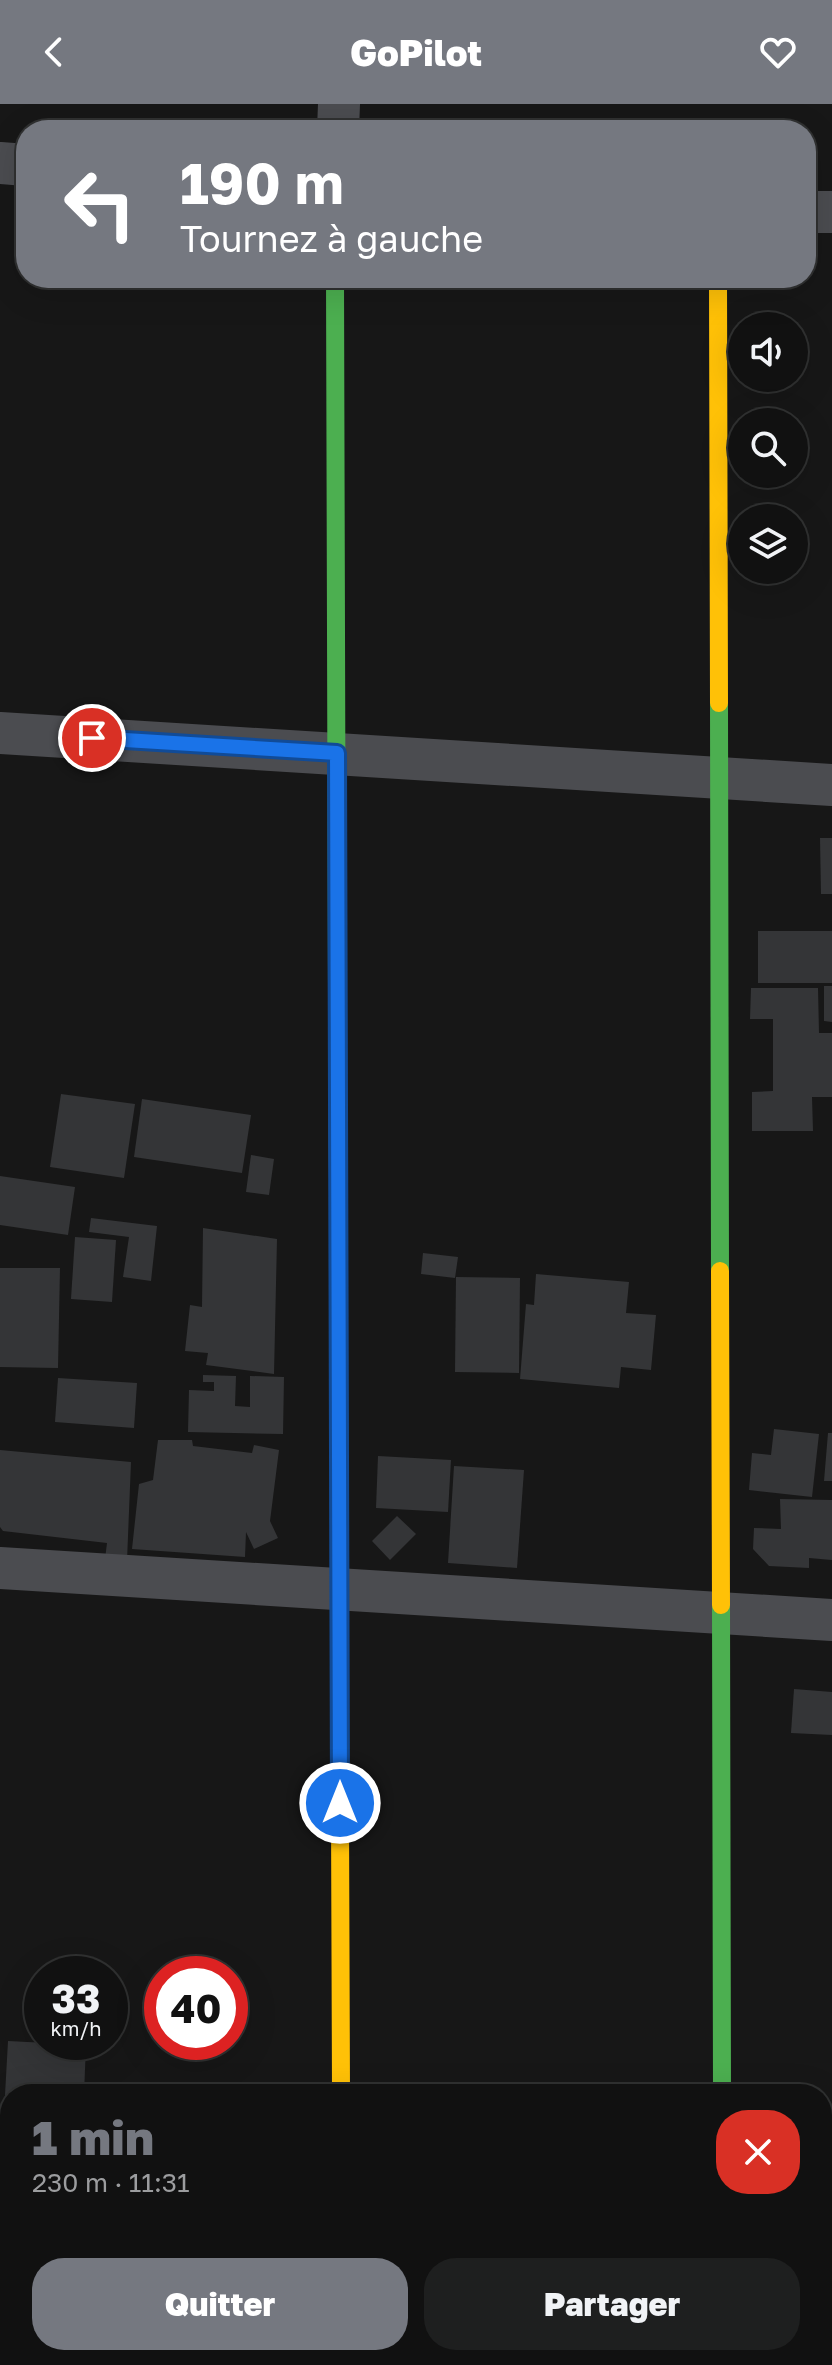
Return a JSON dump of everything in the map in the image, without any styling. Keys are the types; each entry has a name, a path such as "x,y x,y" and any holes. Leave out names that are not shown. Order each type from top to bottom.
{"street":[{"path":"335,288 341,2084"},
{"path":"718,288 722,2084"},
{"path":"0,733 832,785"},
{"path":"0,1568 832,1620"}],"building":[{"path":"820,838 832,838 832,894 821,894"},
{"path":"758,931 832,931 832,983 758,983"},
{"path":"824,986 832,986 832,1022 824,1021"},
{"path":"751,988 818,988 819,1033 832,1033 832,1097 812,1097 813,1131 752,1131 752,1092 773,1091 773,1019 750,1019"},
{"path":"61,1094 135,1104 124,1178 50,1167"},
{"path":"142,1099 251,1115 242,1173 134,1157"},
{"path":"251,1155 274,1159 269,1195 246,1192"},
{"path":"0,1176 75,1187 68,1235 0,1225"},
{"path":"91,1218 157,1226 151,1281 123,1277 129,1237 89,1232"},
{"path":"203,1228 277,1239 274,1374 206,1365 208,1353 185,1351 190,1305 202,1307"},
{"path":"75,1237 116,1240 112,1302 71,1299"},
{"path":"423,1253 458,1257 455,1278 421,1274"},
{"path":"0,1268 60,1268 58,1368 0,1367"},
{"path":"536,1274 629,1282 626,1313 656,1315 651,1370 621,1367 619,1388 520,1379 526,1304 534,1305"},
{"path":"456,1277 520,1278 519,1373 455,1372"},
{"path":"203,1375 236,1376 235,1406 250,1407 250,1376 284,1377 283,1434 188,1432 189,1390 214,1391 214,1382 203,1382"},
{"path":"58,1378 137,1383 134,1428 55,1422"},
{"path":"774,1429 819,1434 812,1497 749,1490 752,1453 771,1455"},
{"path":"828,1433 832,1433 832,1481 824,1481"},
{"path":"158,1440 192,1440 193,1446 252,1453 254,1445 279,1450 270,1521 278,1538 254,1549 246,1532 245,1557 132,1549 139,1484 153,1480"},
{"path":"0,1450 131,1462 127,1561 105,1559 107,1543 3,1531 0,1527"},
{"path":"378,1456 451,1460 448,1512 376,1508"},
{"path":"454,1466 524,1470 517,1568 448,1563"},
{"path":"780,1499 832,1500 832,1560 809,1558 809,1568 769,1566 753,1549 754,1528 781,1529"},
{"path":"397,1516 416,1534 390,1560 372,1541"},
{"path":"794,1689 832,1692 832,1735 791,1733"},
{"path":"8,2041 24,2042 24,2060 85,2060 84,2084 6,2084"}],"traffic: fast":[{"path":"335,288 337,985"},
{"path":"719,703 720,1271"},
{"path":"339,1372 340,1813"},
{"path":"721,1605 722,2084"}],"traffic: slow":[{"path":"718,288 719,703"},
{"path":"337,985 339,1372"},
{"path":"720,1271 721,1605"},
{"path":"340,1813 341,2084"}],"route":[{"path":"92,738 337,753 340,1803"}]}
